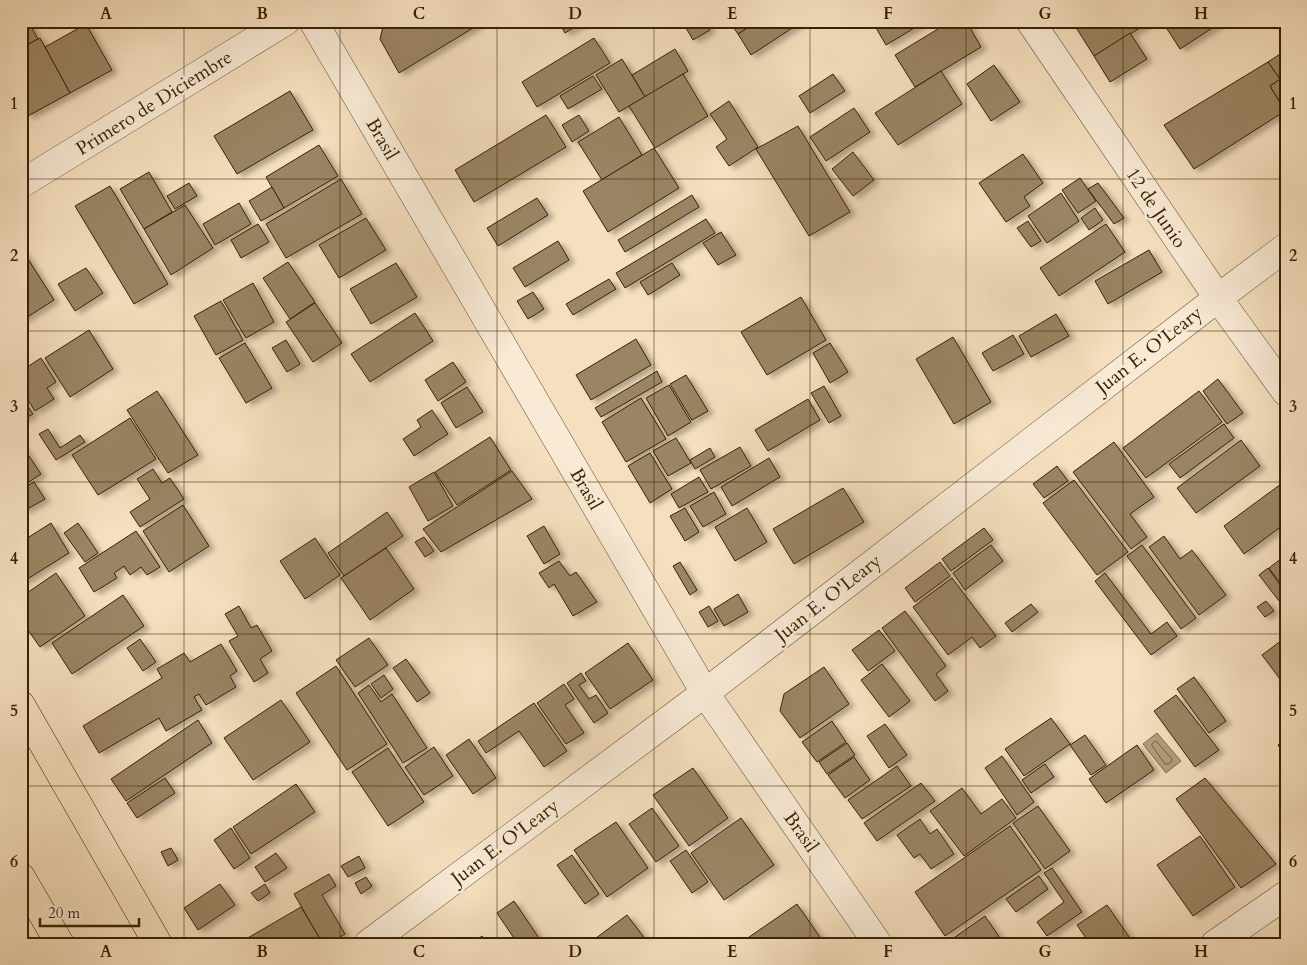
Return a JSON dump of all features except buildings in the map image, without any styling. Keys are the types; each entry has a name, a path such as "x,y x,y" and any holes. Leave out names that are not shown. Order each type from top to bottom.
{"main road":[{"path":"21,705 158,944"},
{"path":"21,877 60,944"}],"street":[{"name":"Primero de Diciembre","path":"21,184 286,21"},
{"name":"Brasil","path":"313,21 705,693 878,944"},
{"name":"12 de Junio","path":"1030,21 1218,298 1286,392"},
{"name":"Juan E. O'Leary","path":"368,944 705,693 1286,247"},
{"path":"1215,944 1286,894"}],"water":[{"path":"1157,733 1181,761 1166,773 1143,744"}]}
